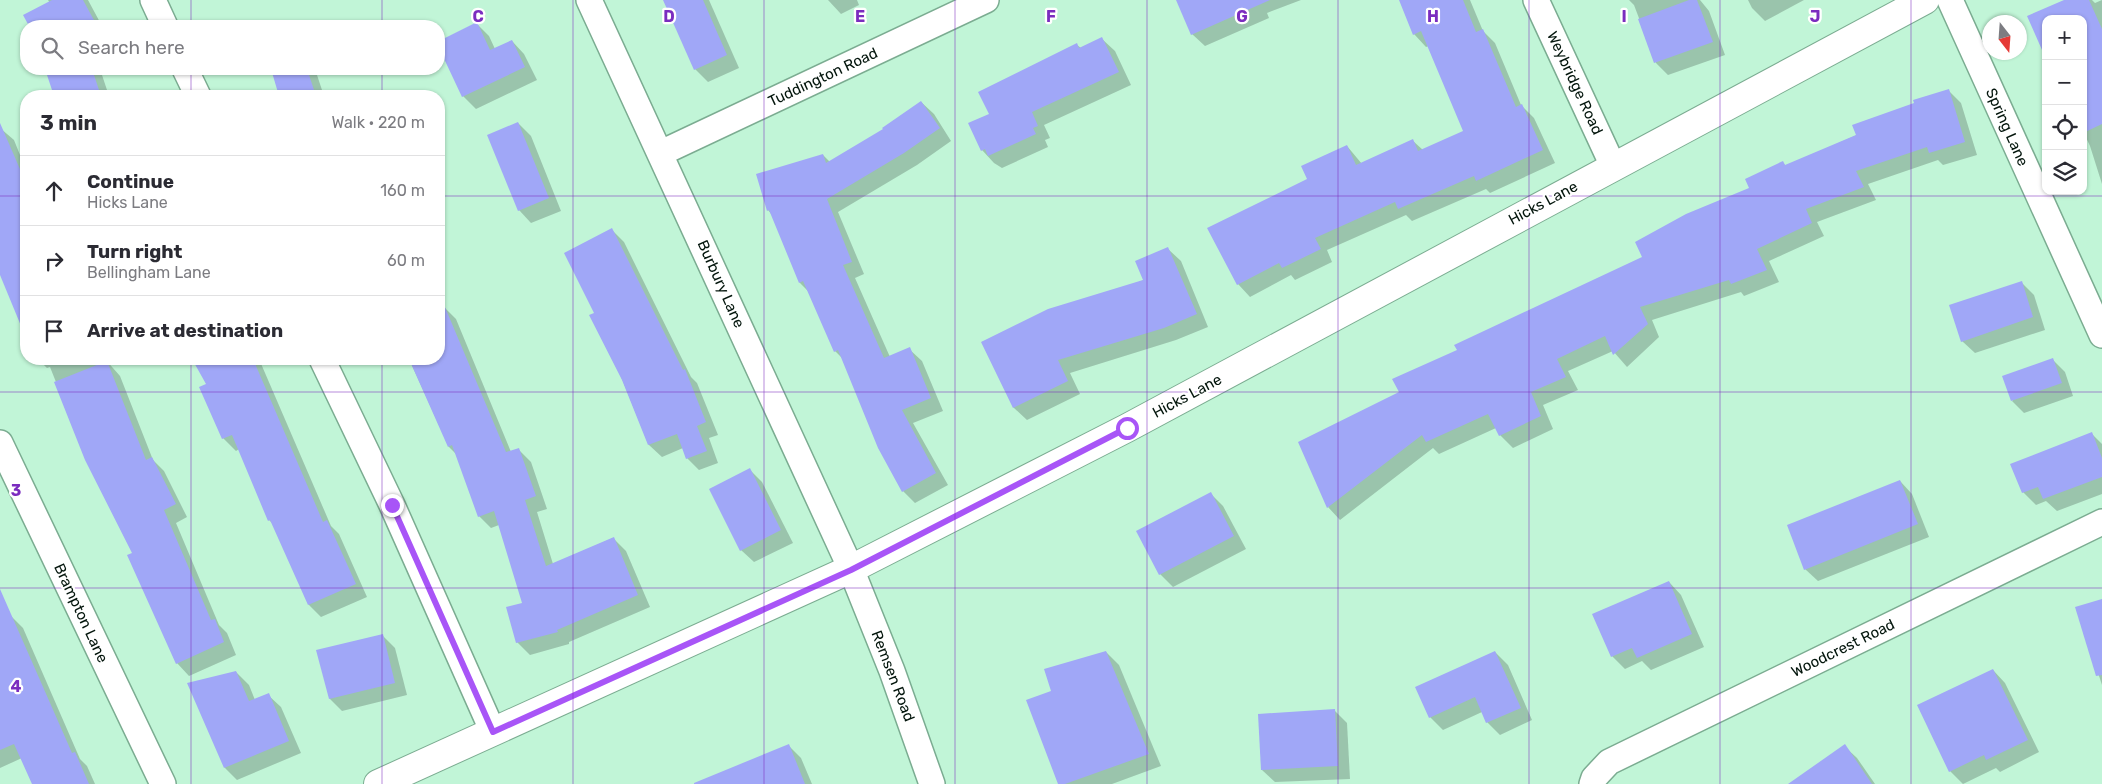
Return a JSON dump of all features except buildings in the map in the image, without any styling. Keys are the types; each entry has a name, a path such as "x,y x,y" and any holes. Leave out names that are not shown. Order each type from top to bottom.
{"main road":[{"name":"Hicks Lane","path":"378,784 851,570 1136,423 1924,0"}],"street":[{"path":"152,0 162,20"},
{"name":"Burbury Lane","path":"589,0 661,153 851,570"},
{"name":"Tuddington Road","path":"661,153 956,6 986,0"},
{"name":"Weybridge Road","path":"1536,0 1613,166"},
{"name":"Spring Lane","path":"1950,0 2102,335"},
{"path":"188,75 195,90"},
{"path":"325,365 392,505 493,732"},
{"name":"Brampton Lane","path":"0,443 163,784"},
{"name":"Woodcrest Road","path":"1592,784 1594,778 1609,762 2102,522"},
{"name":"Remsen Road","path":"851,570 892,671 932,784"}],"route":[{"path":"392,505 493,732 851,570 1127,428"}]}
